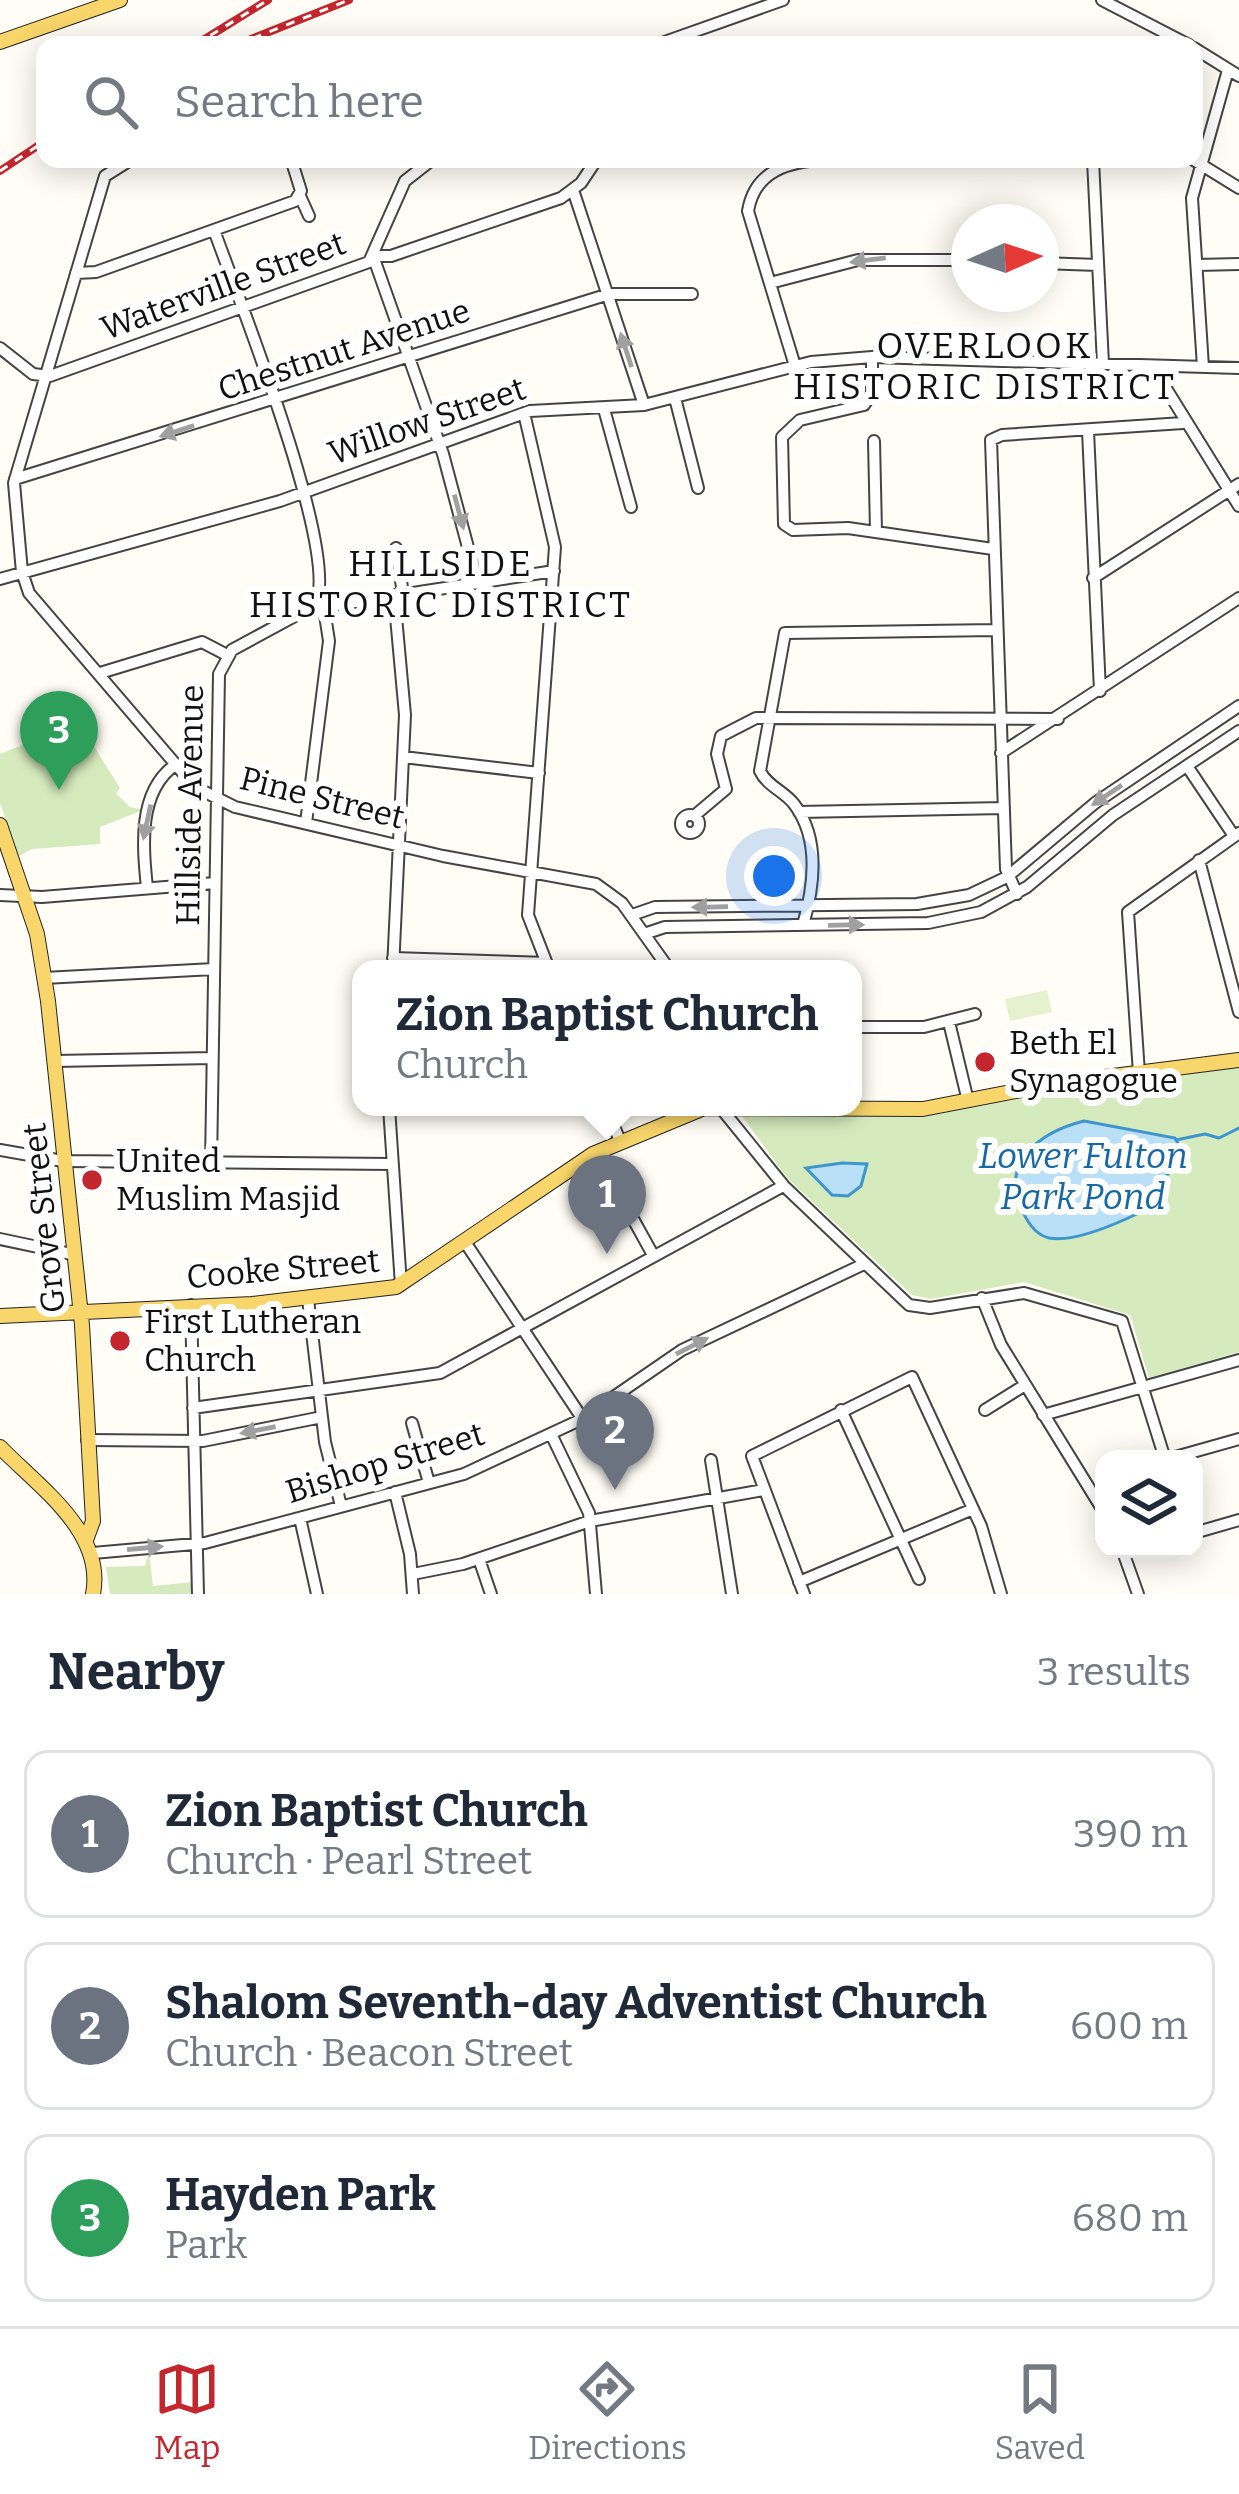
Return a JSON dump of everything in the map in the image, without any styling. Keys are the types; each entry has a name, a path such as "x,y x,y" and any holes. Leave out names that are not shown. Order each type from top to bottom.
{"main road":[{"path":"0,42 120,0"},
{"name":"Grove Street","path":"0,825 26,897 44,978 55,1061 80,1312 94,1523 89,1546 93,1594"},
{"name":"Cooke Street","path":"862,1109 914,1109 1239,1060"},
{"name":"Cooke Street","path":"0,1316 308,1299 401,1285 596,1152 682,1116"},
{"path":"0,1447 89,1546"}],"street":[{"path":"681,36 783,0"},
{"path":"1102,0 1170,36"},
{"path":"1203,54 1234,73 1203,148"},
{"path":"1203,166 1239,188"},
{"path":"22,575 15,478 112,168"},
{"path":"293,168 309,216"},
{"name":"Waterville Street","path":"46,376 374,256 405,181 422,168"},
{"path":"477,581 440,443 374,256 413,248 573,190 590,168"},
{"path":"785,168 761,177 751,192 748,212 795,366"},
{"path":"1094,168 1103,364"},
{"path":"1196,168 1192,198 1203,367"},
{"path":"573,190 644,406"},
{"path":"76,273 96,272 300,196"},
{"path":"214,230 303,493 319,565 316,603 325,615 328,641 306,824"},
{"path":"770,283 858,260 951,260"},
{"path":"1059,264 1099,265"},
{"path":"1197,265 1239,264"},
{"name":"Chestnut Avenue","path":"15,478 609,293 692,294"},
{"path":"0,348 33,374 46,376"},
{"path":"872,357 872,393 864,405 797,421 782,437 778,455 785,526 876,531 993,549"},
{"name":"Willow Street","path":"0,579 303,493 552,407 644,406 795,366 872,357 1239,368"},
{"path":"1152,366 1220,478 1236,484"},
{"path":"1171,394 1178,367"},
{"path":"675,398 698,488"},
{"path":"604,409 631,507"},
{"path":"524,413 553,522 554,571 528,918 546,960"},
{"path":"1017,894 1007,877 991,440 1183,423"},
{"path":"1088,431 1100,691"},
{"path":"874,441 876,531"},
{"path":"1093,578 1236,484"},
{"path":"1236,484 1239,506"},
{"path":"393,960 405,709 396,548"},
{"path":"316,603 554,571"},
{"name":"Pine Street","path":"22,575 29,593 193,786 216,799 306,824 602,886 632,916 663,960"},
{"path":"1001,753 1239,598"},
{"name":"Hillside Avenue","path":"211,1164 218,682 227,655 316,603"},
{"path":"803,925 809,905 810,843 799,812 760,774 788,631 996,630"},
{"path":"100,674 202,642 227,655"},
{"path":"632,916 655,907 944,902 1007,877 1138,774 1239,706"},
{"path":"694,816 725,790 717,754 721,736 732,726 769,719 1058,719"},
{"path":"646,933 665,927 947,921 1017,894 1149,791 1239,731"},
{"path":"404,758 539,773"},
{"path":"147,889 144,827 162,775 176,765"},
{"path":"1139,1073 1126,917 1135,903 1237,835 1187,766"},
{"path":"1138,774 1149,791"},
{"path":"799,812 1004,808"},
{"path":"1045,844 1058,860"},
{"path":"1199,860 1239,1012"},
{"path":"0,895 215,883"},
{"path":"44,978 214,969"},
{"path":"862,1027 924,1028 975,1014"},
{"path":"949,1022 968,1101"},
{"path":"55,1061 212,1058"},
{"path":"389,1116 401,1285"},
{"path":"610,1116 620,1141"},
{"path":"727,1116 783,1186 913,1306 1024,1292 1121,1320 1130,1332 1163,1450"},
{"path":"0,1150 63,1161 392,1164"},
{"path":"596,1152 653,1255"},
{"path":"193,1408 440,1373 783,1186"},
{"path":"0,1240 71,1254"},
{"path":"465,1241 582,1418"},
{"name":"Bishop Street","path":"89,1546 198,1544 469,1472 582,1418 682,1351 865,1264"},
{"path":"982,1298 1025,1385 1095,1497"},
{"path":"308,1299 322,1417 341,1506"},
{"path":"191,1305 198,1594"},
{"path":"1043,1415 1239,1360"},
{"path":"973,1509 801,1588 754,1453 913,1377 973,1509 1001,1594"},
{"path":"985,1410 1025,1385"},
{"path":"841,1410 856,1431 920,1579"},
{"path":"87,1440 194,1440 322,1417"},
{"path":"412,1423 429,1483"},
{"path":"551,1434 590,1521 596,1594"},
{"path":"1199,1450 1239,1439"},
{"path":"711,1460 732,1594"},
{"path":"1088,1486 1095,1483"},
{"path":"413,1574 478,1559 590,1521 764,1490"},
{"path":"395,1492 413,1594"},
{"path":"300,1518 317,1594"},
{"path":"1203,1530 1239,1520"},
{"path":"1129,1558 1138,1594"},
{"path":"478,1559 491,1594"}],"green space":[{"path":"70,726 81,750 93,745 120,788 116,793 130,807 143,810 100,827 100,844 32,849 19,856 0,803 0,754"},
{"path":"1047,990 1052,1012 1010,1021 1005,999"},
{"path":"1239,1067 1239,1352 1149,1378 1130,1315 1024,1282 931,1299 912,1295 788,1179 742,1116 923,1117 1061,1091"},
{"path":"149,1553 153,1586 193,1582 193,1594 110,1594 106,1567 145,1566"}],"water":[{"name":"Lower Fulton Park Pond","path":"1084,1121 1175,1138 1179,1145 1171,1155 1172,1171 1139,1213 1082,1235 1049,1238 1033,1228 1023,1212 1016,1179 1020,1165 1052,1133"},
{"path":"867,1164 861,1186 848,1196 832,1195 806,1168"}],"waterway":[{"path":"1176,1140 1205,1134 1219,1138 1239,1128"}],"railway":[{"path":"210,36 268,0"},
{"path":"259,36 349,0"},
{"path":"0,171 36,147"}],"place":[{"name":"Hayden Park","path":"59,790"},
{"name":"Beth El Synagogue","path":"985,1062"},
{"name":"United Muslim Masjid","path":"92,1180"},
{"name":"Zion Baptist Church","path":"607,1254"},
{"name":"First Lutheran Church","path":"120,1341"},
{"name":"Shalom Seventh-day Adventist Church","path":"615,1490"}],"district":[{"name":"OVERLOOK HISTORIC DISTRICT","path":"985,366"},
{"name":"HILLSIDE HISTORIC DISTRICT","path":"441,584"}]}
